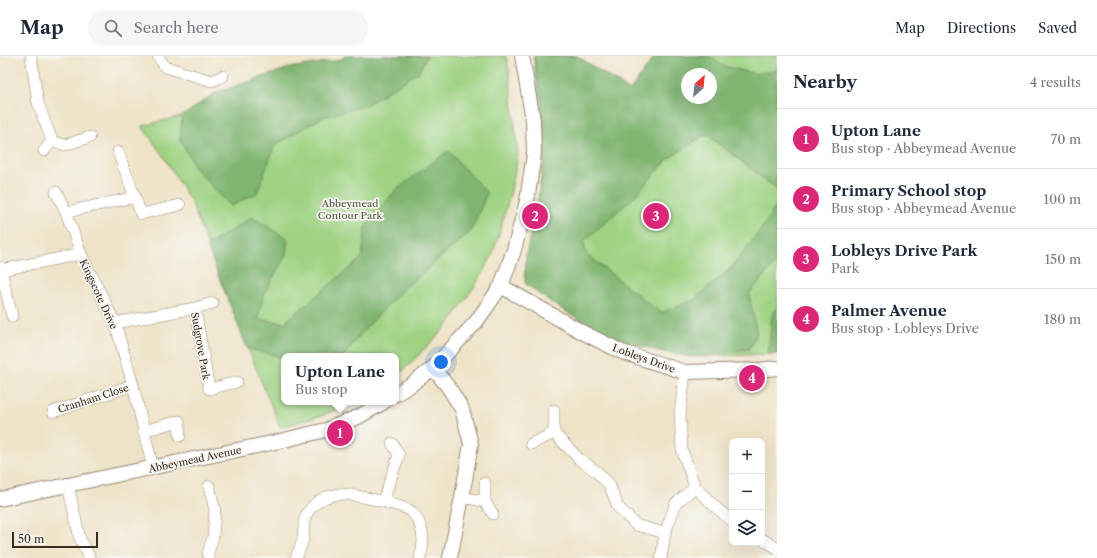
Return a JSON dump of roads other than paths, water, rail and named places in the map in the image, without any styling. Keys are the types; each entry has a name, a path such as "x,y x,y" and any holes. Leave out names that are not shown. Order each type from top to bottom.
{"street":[{"path":"31,56 38,103 52,140 65,145 90,137"},
{"path":"158,56 165,69 212,81 222,76"},
{"path":"399,392 433,368 476,322 501,286 514,250 527,201 534,154 533,120 522,56"},
{"path":"44,151 52,140"},
{"path":"118,152 141,214 180,205"},
{"name":"Kingscote Drive","path":"56,192 66,212 81,254 115,322 133,385 153,468"},
{"path":"66,212 135,197"},
{"path":"12,316 1,269 81,254"},
{"name":"Lobleys Drive","path":"501,286 582,332 622,352 684,372 777,368"},
{"path":"195,308 212,303"},
{"name":"Sudgrove Park","path":"115,322 195,308 209,389 237,382"},
{"path":"433,368 454,394 462,409 471,444 450,558"},
{"path":"684,372 680,415 682,450 695,487 729,518"},
{"name":"Cranham Close","path":"53,412 133,385"},
{"name":"Abbeymead Avenue","path":"0,499 276,442 326,430 358,417 379,405"},
{"path":"554,410 554,433 579,459 597,472 609,484 618,507 636,525 665,533"},
{"path":"143,431 179,421 180,436"},
{"path":"531,444 554,433"},
{"path":"384,501 399,455 392,443"},
{"path":"485,483 485,502 493,514"},
{"path":"68,485 80,539 90,558"},
{"path":"209,486 215,510 213,537 208,552 209,558"},
{"path":"661,558 665,533 676,503 695,487"},
{"path":"296,558 303,539 304,518 312,506 322,498 342,494 384,501 412,511 419,521 423,535 424,541 420,558"},
{"path":"462,497 485,502"},
{"path":"765,541 777,548"}],"place":[{"name":"Primary School stop","path":"535,216"},
{"name":"Lobleys Drive Park","path":"656,216"},
{"name":"Palmer Avenue","path":"752,378"},
{"name":"Upton Lane","path":"340,433"}],"park label":[{"name":"Abbeymead Contour Park","path":"350,208"}]}
